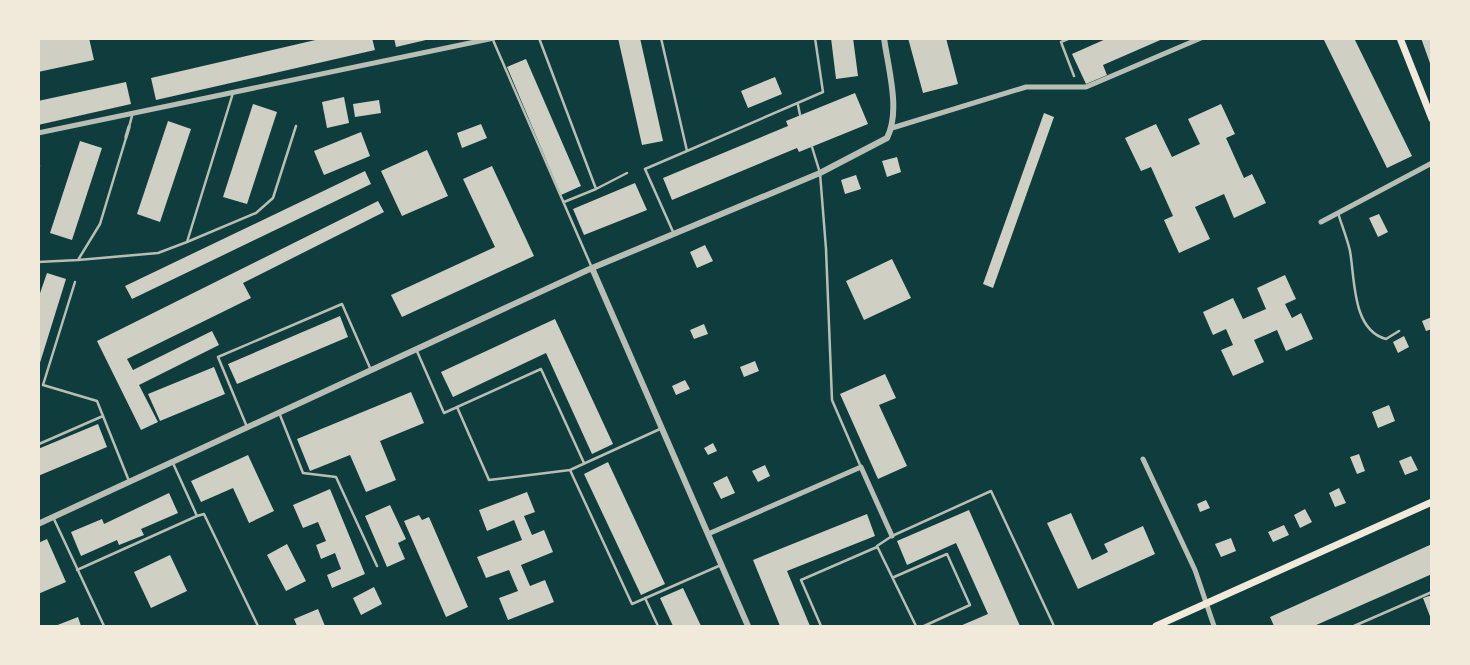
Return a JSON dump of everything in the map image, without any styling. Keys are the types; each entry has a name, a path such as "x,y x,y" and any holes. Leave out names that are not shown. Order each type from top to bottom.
{"main road":[{"path":"1400,38 1432,119"},
{"path":"1156,626 1432,502"}],"street":[{"path":"38,524 592,268 820,173 887,138 892,128 884,38"},
{"path":"892,128 1026,87 1086,87 1201,38"},
{"path":"38,133 132,116 493,39"},
{"path":"126,137 129,127"},
{"path":"1321,222 1432,163"},
{"path":"592,268 748,626"},
{"path":"1143,458 1195,570 1214,626"},
{"path":"708,534 860,467 892,536"}],"lane":[{"path":"539,38 596,189"},
{"path":"660,38 687,151"},
{"path":"674,234 645,169 823,92 814,38"},
{"path":"1070,38 1061,42 1074,76"},
{"path":"493,39 592,268"},
{"path":"187,242 233,93"},
{"path":"798,105 800,116"},
{"path":"129,127 132,116"},
{"path":"38,262 158,253 256,213 273,198 296,126"},
{"path":"78,260 100,225 126,137"},
{"path":"813,147 820,173 830,322 832,400 860,467"},
{"path":"564,202 627,173"},
{"path":"1338,213 1349,249 1356,297 1367,327 1376,337 1386,340 1399,331"},
{"path":"75,282 43,385 97,401 130,481"},
{"path":"247,427 218,357 342,304 371,370"},
{"path":"416,349 444,413 541,369 584,463"},
{"path":"457,407 489,480 570,470 662,428"},
{"path":"278,412 303,473 336,477 377,566"},
{"path":"39,444 103,416"},
{"path":"172,461 197,516"},
{"path":"570,470 632,604 722,565"},
{"path":"821,626 801,579 991,491 1054,626"},
{"path":"77,570 204,514 258,626"},
{"path":"53,517 104,626"},
{"path":"877,546 916,626"},
{"path":"894,577 947,554 970,605 924,626"},
{"path":"1354,626 1432,592"},
{"path":"645,598 657,626"}],"building":[{"path":"38,38 89,38 94,60 38,72"},
{"path":"324,38 372,38 375,50 156,100 151,78"},
{"path":"394,38 426,38 426,40 396,47"},
{"path":"618,38 640,38 663,141 642,145"},
{"path":"831,38 853,38 858,76 836,79"},
{"path":"908,38 946,38 958,84 923,93"},
{"path":"1108,38 1165,38 1103,65 1107,75 1086,84 1072,54"},
{"path":"1323,38 1354,38 1412,156 1387,168"},
{"path":"1421,38 1432,38 1432,66 1431,66"},
{"path":"526,59 581,186 561,195 507,67"},
{"path":"775,77 782,94 748,108 741,91"},
{"path":"126,82 131,104 38,125 38,101"},
{"path":"855,93 868,124 799,152 797,148 672,200 663,178 788,126 786,121"},
{"path":"344,97 349,123 327,128 322,102"},
{"path":"379,100 381,113 355,117 353,104"},
{"path":"253,104 277,112 247,204 223,197"},
{"path":"1221,104 1235,134 1226,138 1244,178 1252,174 1266,203 1234,218 1224,194 1195,207 1210,239 1179,253 1164,220 1173,216 1151,167 1141,171 1125,138 1156,124 1172,157 1200,144 1188,119"},
{"path":"1044,113 1054,117 993,288 983,284"},
{"path":"168,121 191,129 160,222 137,214"},
{"path":"481,124 487,138 462,148 457,133"},
{"path":"361,132 370,156 324,175 314,151"},
{"path":"80,141 102,148 72,240 50,233"},
{"path":"427,150 448,196 402,216 381,171"},
{"path":"897,157 901,172 887,177 882,161"},
{"path":"492,166 534,256 402,317 391,295 495,247 463,179"},
{"path":"365,171 371,184 132,299 125,286"},
{"path":"856,175 861,189 845,194 841,180"},
{"path":"635,183 647,210 584,235 573,209"},
{"path":"378,201 384,212 243,283 251,298 127,359 133,370 212,331 219,345 139,385 158,422 141,430 97,341"},
{"path":"1379,214 1388,232 1378,237 1369,218"},
{"path":"705,245 713,261 697,268 690,252"},
{"path":"892,259 911,298 864,320 846,281"},
{"path":"47,273 66,279 39,366 38,299"},
{"path":"1285,275 1296,299 1285,304 1292,318 1301,313 1313,339 1286,351 1277,330 1254,340 1264,362 1233,376 1221,350 1233,345 1226,329 1213,335 1203,312 1233,298 1243,319 1266,309 1257,288"},
{"path":"340,316 348,337 237,384 228,364"},
{"path":"1432,317 1432,329 1426,331 1422,321"},
{"path":"555,319 613,444 592,454 546,353 453,397 441,372"},
{"path":"704,324 708,334 694,339 690,330"},
{"path":"1404,336 1409,347 1398,353 1393,342"},
{"path":"755,361 759,371 744,377 740,367"},
{"path":"214,367 225,394 160,421 148,394"},
{"path":"885,374 896,398 879,405 907,466 878,479 840,394"},
{"path":"685,380 690,389 676,395 672,386"},
{"path":"411,392 424,423 380,441 396,480 366,492 350,455 310,471 297,439"},
{"path":"1389,405 1395,421 1378,428 1372,412"},
{"path":"98,424 107,447 38,476 38,449"},
{"path":"713,443 717,451 708,455 704,448"},
{"path":"1359,454 1365,471 1357,474 1350,457"},
{"path":"248,455 274,511 249,523 233,488 201,502 191,481"},
{"path":"1411,456 1418,470 1405,475 1399,461"},
{"path":"608,462 665,584 641,595 584,474"},
{"path":"765,465 770,476 758,482 752,471"},
{"path":"727,476 735,493 721,499 713,483"},
{"path":"1339,488 1346,503 1335,507 1329,493"},
{"path":"330,489 365,574 332,588 327,575 341,569 335,553 321,559 316,545 326,541 318,522 303,528 293,505"},
{"path":"527,492 535,512 524,516 532,535 544,530 553,552 521,565 530,586 545,580 554,602 508,620 499,598 518,591 509,570 486,578 477,557 522,540 514,520 487,531 479,510"},
{"path":"169,493 178,513 141,529 144,535 119,545 117,540 81,556 71,532 102,519 104,524"},
{"path":"1206,500 1210,508 1200,512 1197,504"},
{"path":"390,505 406,539 398,543 405,559 387,567 365,516"},
{"path":"1305,509 1312,522 1300,528 1294,515"},
{"path":"969,510 1020,626 960,626 988,614 956,543 907,565 897,541"},
{"path":"1071,513 1092,560 1108,552 1104,544 1143,526 1155,554 1078,589 1047,523"},
{"path":"867,514 875,536 787,571 810,626 780,626 753,560"},
{"path":"419,515 422,520 429,517 468,607 446,617 404,521"},
{"path":"1284,525 1289,535 1273,542 1268,532"},
{"path":"1231,538 1236,551 1221,557 1215,544"},
{"path":"47,539 66,582 38,594 38,543"},
{"path":"287,544 306,581 286,591 267,555"},
{"path":"1432,544 1432,574 1314,626 1274,626 1270,617"},
{"path":"170,555 187,591 151,608 134,572"},
{"path":"374,587 382,604 361,615 353,598"},
{"path":"683,588 701,626 673,626 660,598"},
{"path":"1432,595 1432,619 1431,619 1423,598"},
{"path":"318,609 325,626 297,626 294,619"},
{"path":"78,617 81,626 55,626"}]}
